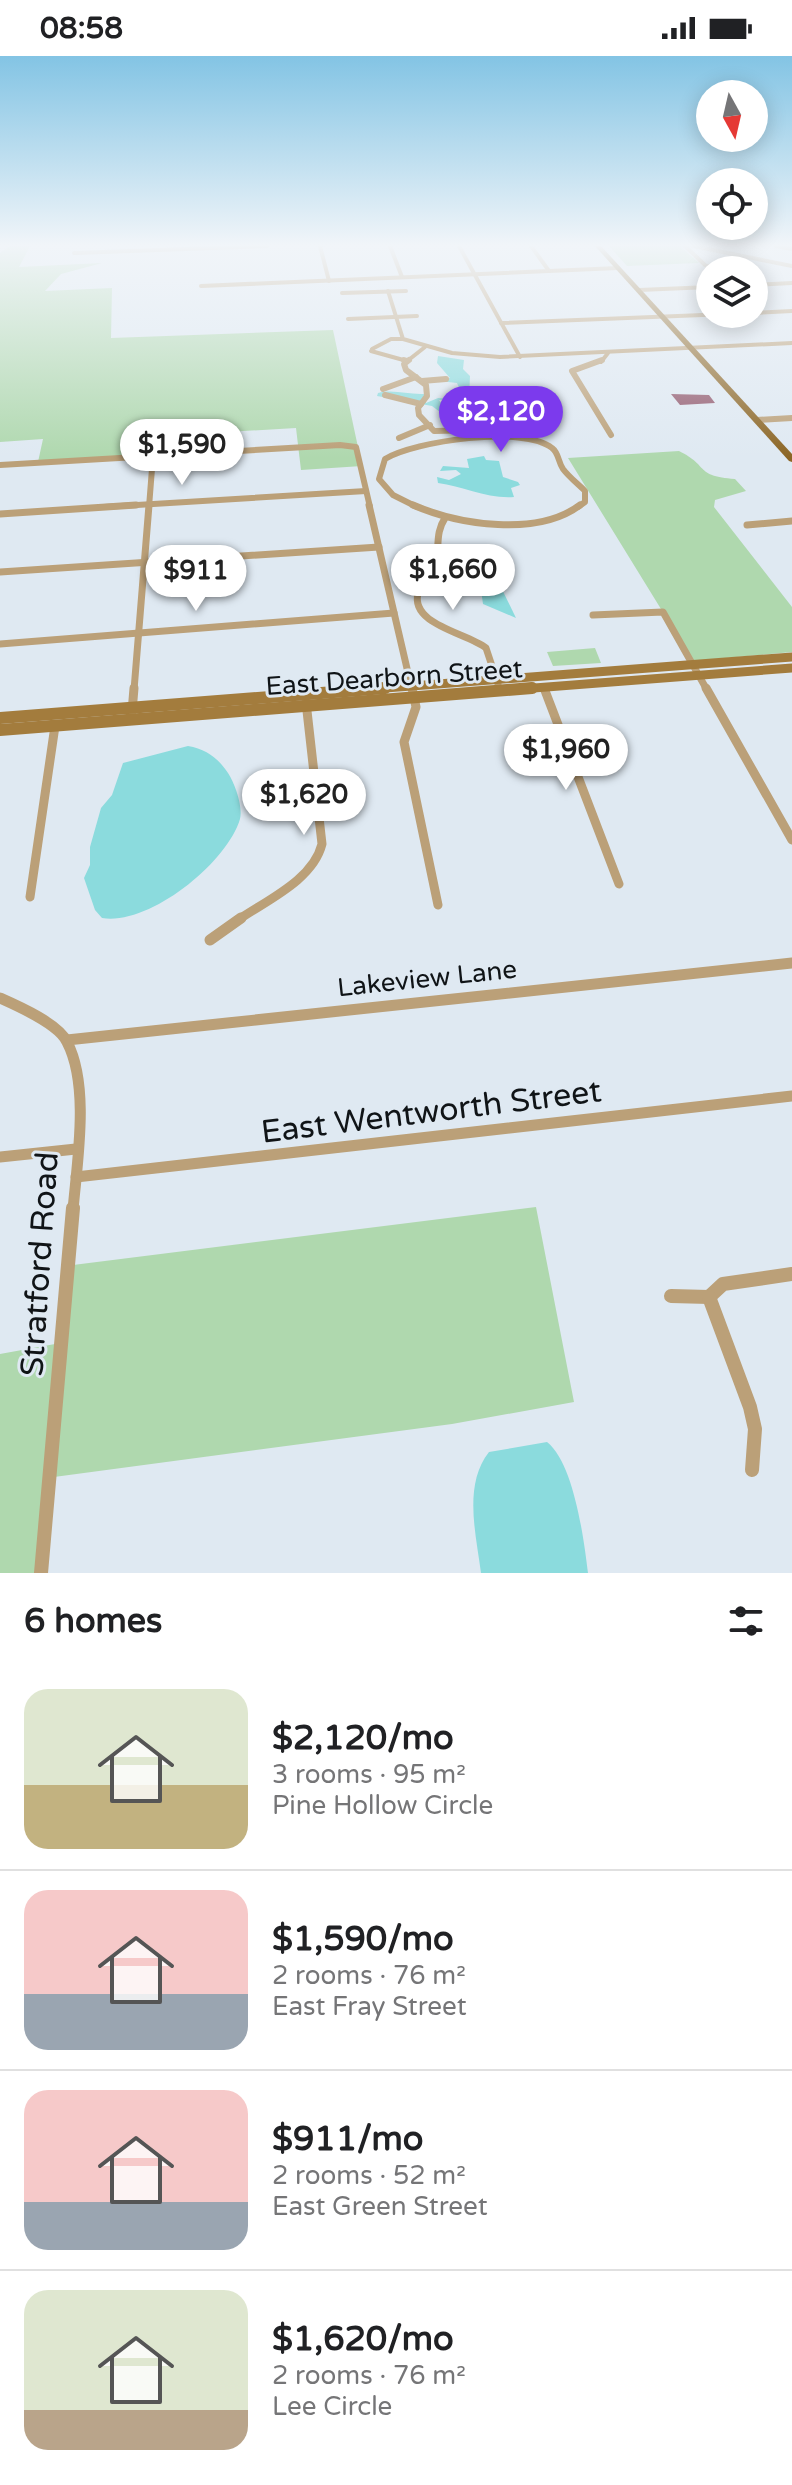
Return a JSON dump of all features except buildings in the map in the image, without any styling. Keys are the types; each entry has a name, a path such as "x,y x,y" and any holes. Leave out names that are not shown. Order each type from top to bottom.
{"main road":[{"path":"665,317 792,459"},
{"name":"East Dearborn Street","path":"498,685 543,687 792,657"},
{"name":"East Dearborn Street","path":"0,718 132,714 697,670 792,668"},
{"name":"East Dearborn Street","path":"0,730 55,726 132,714"}],"street":[{"path":"397,317 402,339"},
{"path":"348,319 401,317"},
{"path":"498,317 520,357"},
{"path":"501,323 669,317"},
{"path":"407,361 372,350 391,339 464,355 520,357 678,352 695,348 792,343"},
{"path":"425,347 407,361 406,370 419,379 427,393 418,413 432,428"},
{"path":"610,352 599,364 575,368 572,372 611,435"},
{"path":"421,404 384,392 419,379 446,379"},
{"path":"757,420 792,418"},
{"path":"399,438 432,428 479,430"},
{"path":"441,441 537,441 556,450 562,468 586,496 580,509 556,518 486,522 445,518 413,508 390,494 378,475 385,459 408,447 441,441"},
{"path":"0,465 351,445 357,450 417,710 404,742 438,905"},
{"path":"132,714 153,456"},
{"path":"0,514 366,491"},
{"path":"445,518 434,533 436,560 417,593 417,602 431,619 484,646 498,685"},
{"path":"747,525 792,521"},
{"path":"0,572 379,547"},
{"path":"593,615 663,612 792,840"},
{"path":"0,644 394,613"},
{"path":"543,687 619,884"},
{"path":"210,940 308,872 319,856 322,844 306,700"},
{"path":"30,897 55,726"},
{"name":"Lakeview Lane","path":"67,1040 792,963"},
{"path":"0,998 28,1010 67,1040"},
{"name":"Stratford Road","path":"41,1573 76,1177 80,1093 67,1040"},
{"name":"East Wentworth Street","path":"76,1177 792,1096"},
{"path":"0,1157 76,1149"},
{"path":"671,1296 709,1297 723,1284 792,1274"},
{"path":"709,1297 750,1407 755,1429 752,1470"}],"green space":[{"path":"0,317 111,317 111,338 333,330 362,466 301,470 296,428 159,436 155,455 38,462 43,439 0,442"},
{"path":"679,451 707,473 735,479 746,491 715,500 714,507 792,607 792,652 693,661 568,458"},
{"path":"595,648 601,663 553,666 547,652"},
{"path":"536,1207 574,1402 452,1424 54,1477 44,1573 0,1573 0,1354 66,1342 73,1265"}],"water":[{"path":"438,356 464,360 463,369 470,376 469,398 452,405 447,412 440,412 432,406 377,396 378,393 390,392 425,394 426,403 438,398 455,399 439,400 441,403 463,397 457,383 421,379 450,378 437,363"},
{"path":"484,456 486,460 499,461 503,477 518,482 520,485 511,488 514,497 494,496 438,483 437,477 449,480 461,474 456,470 440,471 443,466 469,468 467,459"},
{"path":"487,573 495,575 516,618 483,604 480,583"},
{"path":"188,746 211,755 231,778 241,814 232,836 203,872 163,902 121,918 102,918 95,910 84,878 90,865 90,847 101,808 112,795 123,763"},
{"path":"547,1442 556,1452 571,1484 588,1573 481,1573 473,1510 476,1479 481,1465 489,1452"}]}
